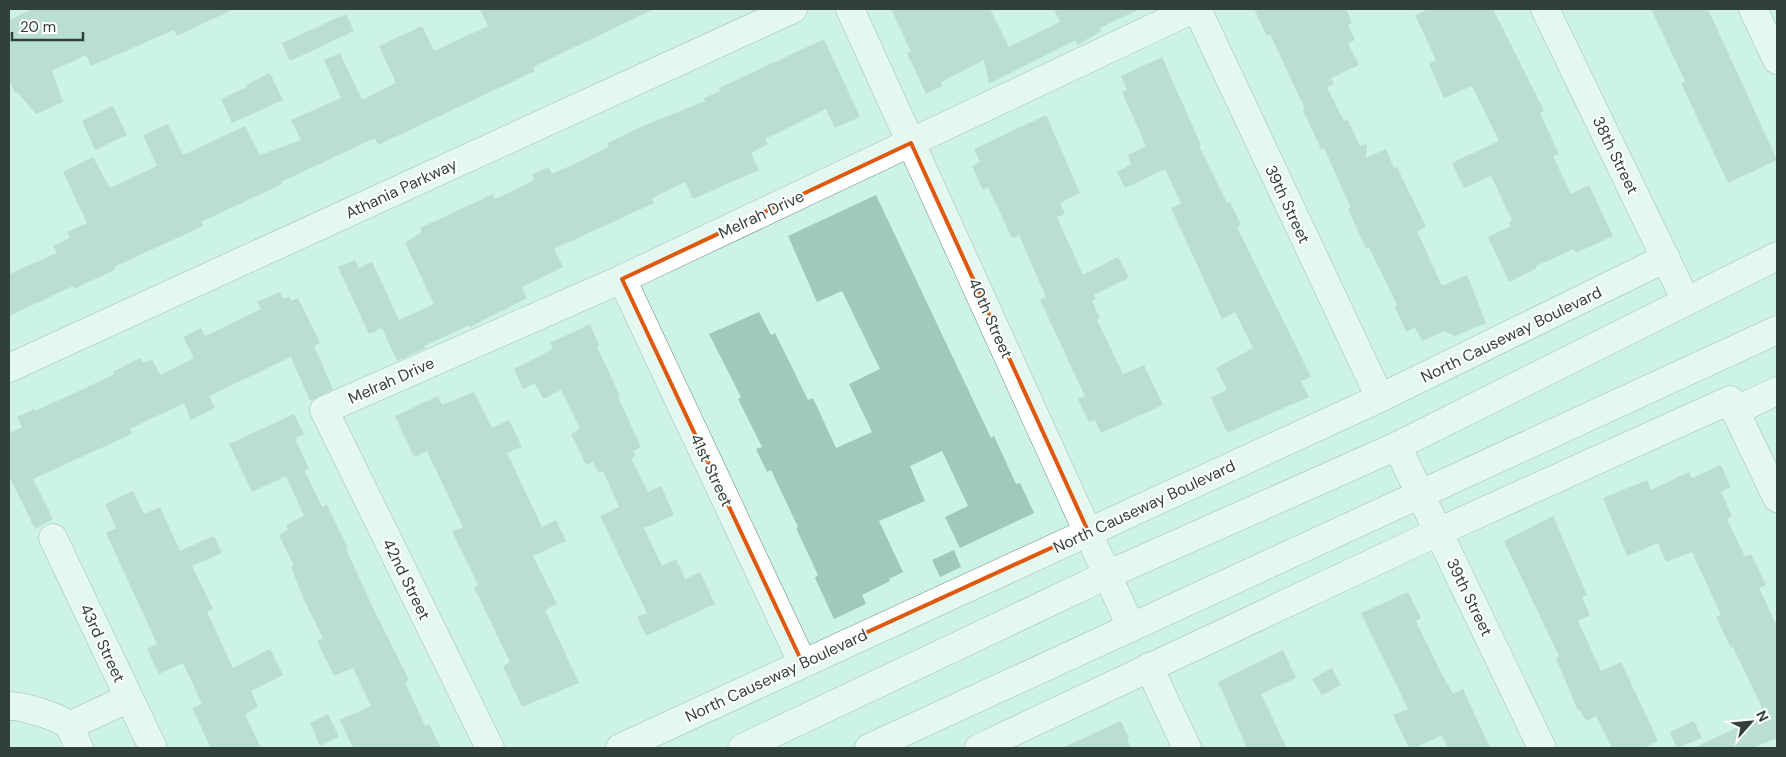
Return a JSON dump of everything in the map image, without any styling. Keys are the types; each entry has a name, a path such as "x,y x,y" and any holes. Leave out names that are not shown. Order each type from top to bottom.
{"main road":[{"name":"Athania Parkway","path":"9,368 793,9"},
{"name":"40th Street","path":"850,9 1131,627"},
{"name":"Melrah Drive","path":"324,410 622,278 1193,9"},
{"name":"39th Street","path":"1197,9 1380,398"},
{"name":"38th Street","path":"1545,9 1686,301"},
{"path":"1753,9 1777,60"},
{"path":"742,748 1107,574 1397,446 1777,256"},
{"name":"North Causeway Boulevard","path":"620,748 802,662 1380,398 1666,258"},
{"name":"41st Street","path":"622,278 802,662"},
{"path":"869,748 1419,493 1777,330"},
{"path":"979,748 1438,532 1732,405 1777,391"},
{"path":"1732,405 1777,498"},
{"name":"42nd Street","path":"324,410 490,748"},
{"name":"39th Street","path":"1397,446 1542,748"},
{"name":"43rd Street","path":"53,538 153,748"},
{"path":"1149,667 1187,748"},
{"path":"9,706 18,705 34,710 74,737 129,698"}],"highlighted area":[{"path":"911,143 1088,531 802,662 622,279"}],"building":[{"path":"33,9 234,9 177,36 174,30 91,66 86,55 52,71 63,102 36,114 17,92 15,93 9,80 9,20"},
{"path":"480,9 654,9 533,67 535,71 378,145 375,138 201,222 203,226 114,267 116,269 74,289 73,286 9,316 9,274 57,253 53,246 70,238 67,232 87,223 63,172 93,157 110,188 157,166 143,135 168,124 183,155 245,126 260,155 301,140 291,120 341,98 324,60 340,53 362,100 396,83 379,46 422,26 434,51 488,26"},
{"path":"891,9 990,9 1009,47 1060,22 1054,9 1140,9 1100,28 1101,31 1077,45 1076,40 989,84 984,60 941,82 942,86 926,94 907,53 911,52"},
{"path":"1254,9 1346,9 1352,23 1348,25 1355,40 1348,43 1359,65 1331,78 1334,84 1327,87 1344,121 1348,120 1360,146 1367,143 1366,158 1386,149 1394,168 1397,167 1426,227 1417,231 1442,286 1467,275 1486,323 1455,336 1444,331 1422,341 1415,327 1406,332 1395,307 1397,305 1369,247 1366,249 1348,209 1351,208 1324,148 1321,149 1303,110 1305,109 1270,34 1267,36"},
{"path":"1428,9 1493,9 1544,111 1540,113 1559,154 1553,156 1571,194 1589,185 1613,236 1576,253 1574,249 1536,266 1537,268 1509,282 1488,237 1511,226 1509,222 1512,220 1491,176 1464,188 1452,163 1499,141 1472,86 1444,98 1429,64 1436,60 1415,15"},
{"path":"1651,9 1708,9 1777,160 1728,183 1681,83 1685,81"},
{"path":"346,14 354,31 290,61 282,43"},
{"path":"824,39 860,117 835,128 826,109 765,139 768,144 751,153 759,170 693,199 685,182 652,198 654,203 554,249 563,267 522,287 527,298 470,327 469,325 424,346 426,348 397,361 382,328 369,334 338,267 355,260 359,268 372,262 399,320 434,304 405,243 422,232 420,228 493,194 495,199 534,180 532,175 549,167 552,174 585,159 609,146 607,143 705,101 704,98 720,91 719,88"},
{"path":"1162,57 1201,145 1199,146 1227,203 1230,202 1241,225 1237,227 1311,377 1301,381 1309,397 1227,433 1211,397 1227,390 1216,368 1253,348 1235,312 1222,319 1171,208 1181,203 1165,169 1125,188 1117,172 1131,164 1128,155 1146,146 1122,92 1127,90 1121,76"},
{"path":"270,73 283,100 232,123 221,99 247,87 246,85"},
{"path":"113,106 127,135 95,150 82,121"},
{"path":"1046,115 1080,193 1060,203 1065,214 1057,217 1083,275 1118,257 1129,278 1094,295 1096,299 1092,301 1100,318 1097,320 1123,374 1144,365 1163,405 1101,433 1095,420 1089,422 1078,399 1085,396 1040,300 1046,297 1019,235 1012,238 988,187 983,190 972,166 980,162 974,149"},
{"path":"876,195 991,438 994,436 1016,484 1020,483 1034,513 960,548 945,517 968,506 942,451 910,466 925,501 879,521 903,572 862,595 866,604 834,619 815,578 818,575 796,528 798,527 771,470 767,472 756,449 762,447 738,399 741,397 709,334 759,312 771,335 775,333 808,400 813,398 836,448 872,432 849,384 880,369 842,291 817,302 788,236"},
{"path":"280,292 283,299 289,297 291,301 298,298 320,343 314,346 333,389 310,401 291,357 209,396 215,408 191,420 184,403 130,429 132,434 33,479 53,519 35,529 9,476 9,434 22,427 17,417 81,390 114,374 113,372 140,358 143,363 152,359 160,375 194,358 183,337 201,328 205,336 261,309 257,302"},
{"path":"590,324 599,345 597,347 641,447 633,451 636,456 631,458 648,492 661,486 674,515 644,528 662,566 676,559 685,579 700,572 715,604 646,636 637,617 647,613 600,516 619,507 603,471 598,473 593,462 586,465 571,434 580,429 561,390 543,399 535,383 523,389 514,369 553,349 550,343"},
{"path":"474,392 492,428 509,420 522,447 507,453 542,527 556,520 566,541 533,556 557,604 545,610 579,683 522,707 503,666 510,662 474,587 478,585 452,531 463,527 427,451 414,457 395,416 438,396 442,405"},
{"path":"294,414 304,434 295,438 309,469 305,471 322,507 327,505 348,548 346,549 372,606 409,680 405,682 425,726 429,724 441,748 353,748 340,720 371,706 353,668 334,676 317,641 323,638 304,600 291,567 294,566 279,535 288,530 286,525 304,516 286,476 252,492 229,444"},
{"path":"1721,465 1731,487 1721,492 1732,516 1727,519 1745,557 1751,554 1766,585 1759,588 1777,626 1777,738 1753,748 1694,748 1765,714 1733,647 1731,648 1716,617 1721,615 1692,552 1666,562 1658,543 1627,556 1603,498 1647,480 1651,490 1689,472 1692,478"},
{"path":"133,491 144,514 160,507 180,551 214,536 222,553 192,566 213,609 207,612 233,668 270,649 283,675 251,691 258,707 245,714 261,748 211,748 192,708 202,704 183,663 159,674 147,649 157,644 106,533 116,528 105,504"},
{"path":"1553,516 1587,595 1582,597 1590,615 1578,621 1601,671 1621,662 1658,741 1643,748 1612,748 1596,716 1586,721 1580,710 1578,711 1556,658 1559,656 1504,541"},
{"path":"954,550 961,567 940,577 932,560"},
{"path":"1408,592 1421,618 1416,621 1440,671 1453,694 1463,689 1490,748 1448,748 1442,735 1415,748 1409,748 1393,715 1408,709 1361,613"},
{"path":"1283,650 1296,678 1261,694 1287,748 1247,748 1218,682"},
{"path":"1332,668 1341,685 1322,695 1312,679"},
{"path":"328,714 339,737 320,746 310,723"},
{"path":"1121,721 1129,738 1127,739 1131,748 1062,748"},
{"path":"1694,721 1702,738 1677,748 1670,732"}]}
